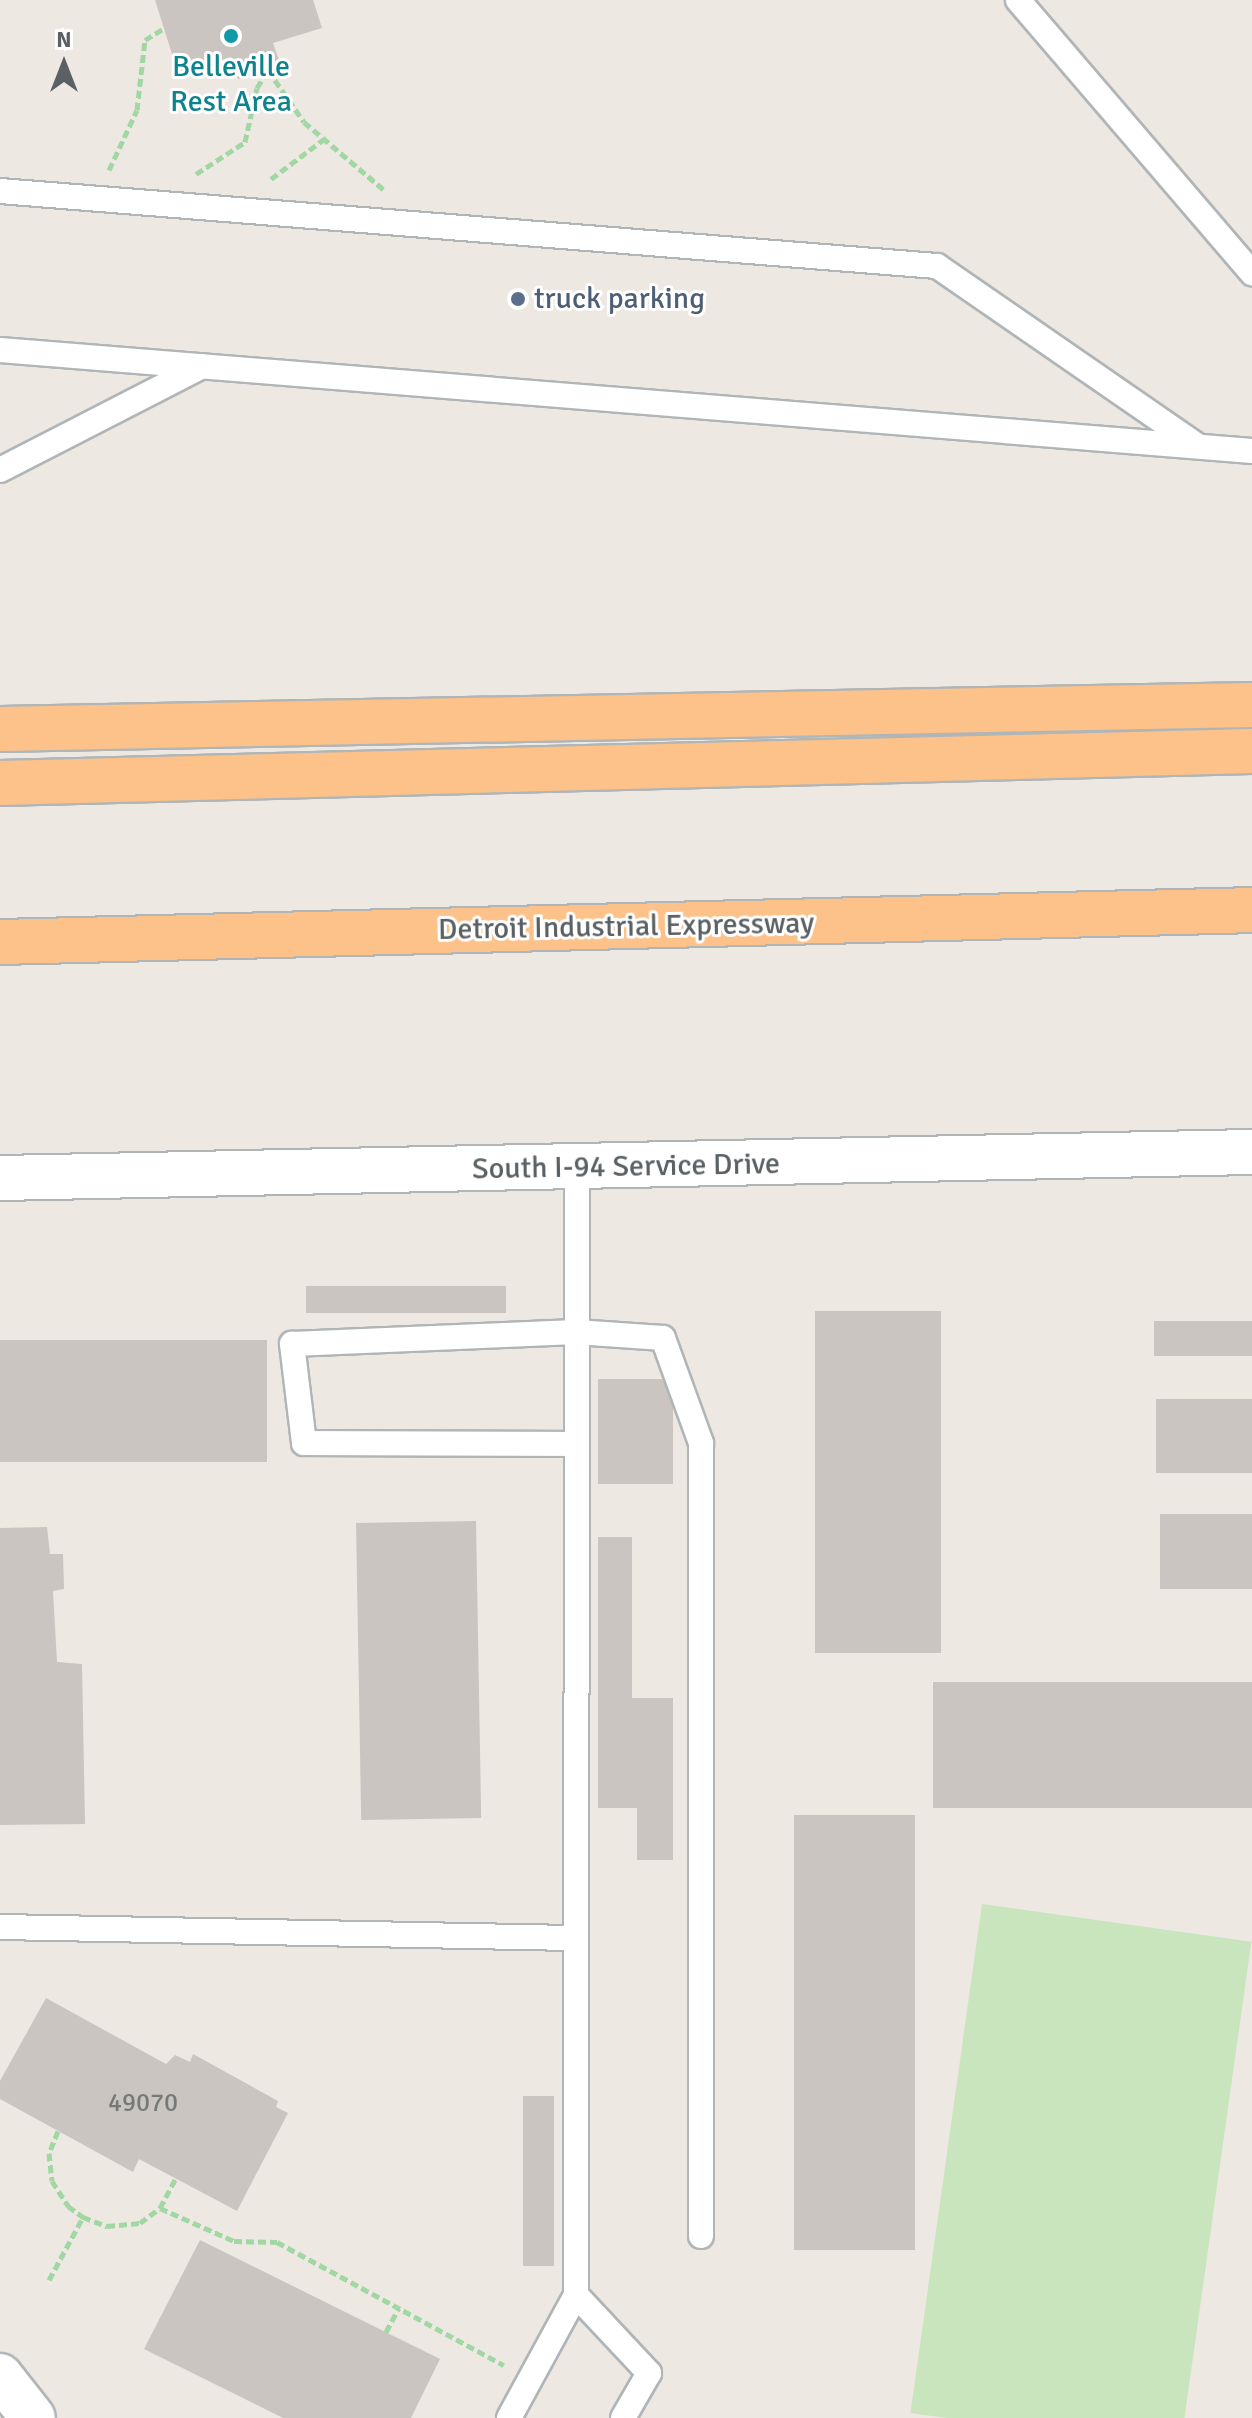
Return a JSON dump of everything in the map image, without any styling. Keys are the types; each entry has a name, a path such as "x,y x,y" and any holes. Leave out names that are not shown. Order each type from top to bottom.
{"highway":[{"path":"0,729 1252,705"},
{"path":"0,783 1252,751"},
{"name":"Detroit Industrial Expressway","path":"0,942 1252,910"}],"street":[{"name":"South I-94 Service Drive","path":"0,1178 577,1169 1252,1152"},
{"path":"0,2376 33,2418"}],"lane":[{"path":"1018,0 1252,273"},
{"path":"0,191 937,266 1197,445"},
{"path":"0,350 1252,451"},
{"path":"0,470 202,366"},
{"path":"509,2418 576,2295 577,1169"},
{"path":"576,1444 304,1443 292,1344 576,1332 663,1338 701,1443 701,2236"},
{"path":"0,1927 574,1938"},
{"path":"576,2295 649,2373 623,2418"}],"path":[{"path":"105,180 137,110 145,40 164,28"},
{"path":"192,177 245,142 257,88 268,70 304,122 390,195"},
{"path":"265,183 324,139"},
{"path":"58,2131 49,2153 52,2181 68,2206 83,2217 107,2226 140,2223 160,2208 176,2178"},
{"path":"160,2208 234,2241 277,2242 491,2357"},
{"path":"49,2280 83,2217"},
{"path":"386,2332 399,2308"}],"green space":[{"path":"982,1904 1251,1942 1184,2418 946,2418 910,2413"}],"building":[{"name":"Belleville Rest Area","path":"155,0 313,0 322,28 273,43 281,66 238,79 231,57 178,73"},
{"path":"306,1286 506,1286 506,1313 306,1313"},
{"path":"815,1311 941,1311 941,1653 815,1653"},
{"path":"1154,1321 1252,1321 1252,1356 1154,1356"},
{"path":"0,1340 267,1340 267,1462 0,1462"},
{"path":"598,1379 673,1379 673,1484 598,1484"},
{"path":"1156,1399 1252,1399 1252,1473 1156,1473"},
{"path":"1160,1514 1252,1514 1252,1589 1160,1589"},
{"path":"476,1521 481,1818 361,1820 356,1523"},
{"path":"47,1527 50,1554 63,1554 64,1589 53,1591 57,1662 82,1664 85,1824 0,1825 0,1528"},
{"path":"598,1537 632,1537 632,1698 673,1698 673,1860 637,1860 637,1808 598,1808"},
{"path":"933,1682 1252,1682 1252,1808 933,1808"},
{"path":"794,1815 915,1815 915,2250 794,2250"},
{"path":"46,1998 166,2064 175,2055 190,2062 193,2054 278,2101 276,2107 288,2113 237,2211 139,2159 133,2172 0,2099 0,2081"},
{"path":"523,2096 554,2096 554,2266 523,2266"},
{"path":"200,2240 440,2359 411,2418 283,2418 144,2349"}],"place":[{"name":"Belleville Rest Area","path":"231,36"},
{"name":"truck parking","path":"518,299"}]}
